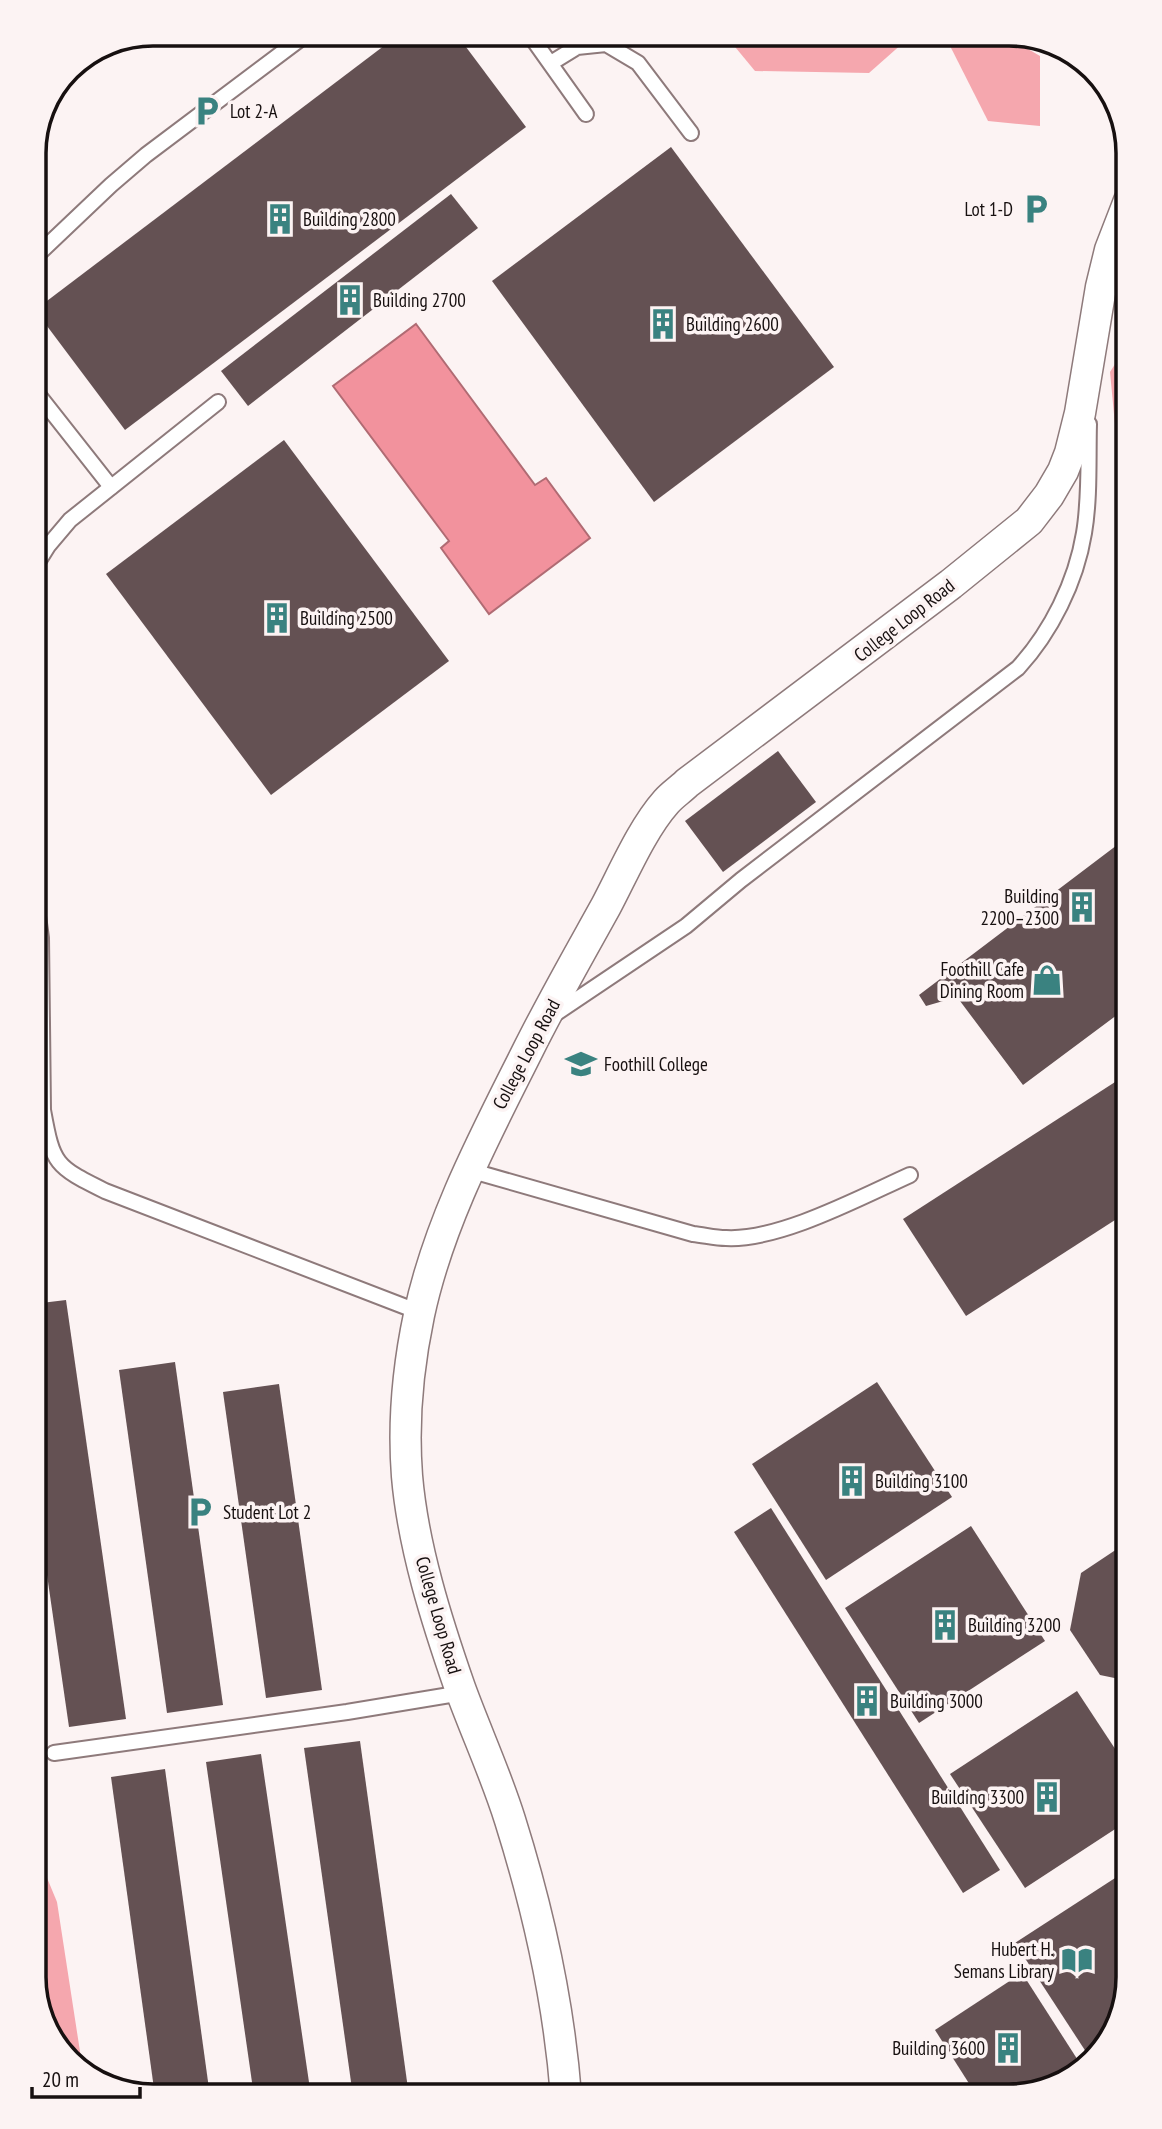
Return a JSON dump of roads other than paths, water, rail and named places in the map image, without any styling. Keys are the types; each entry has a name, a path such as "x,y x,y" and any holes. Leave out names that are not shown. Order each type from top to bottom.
{"street":[{"name":"College Loop Road","path":"565,2083 542,1940 526,1874 509,1818 429,1596 407,1477 408,1390 419,1312 447,1224 495,1113 541,1023 645,834 666,803 687,783 951,584 1029,521 1049,495 1070,453 1080,413 1101,288 1116,235"}],"lane":[{"path":"46,247 146,155 291,46"},
{"path":"538,46 586,114"},
{"path":"551,63 577,47 587,46"},
{"path":"609,46 638,63 691,133"},
{"path":"541,1023 686,926 741,880 1018,668 1034,651 1058,614 1084,533 1091,345"},
{"path":"46,549 70,520 218,402"},
{"path":"46,404 111,486"},
{"path":"46,1126 56,1160 73,1175 105,1191 419,1312"},
{"path":"469,1170 693,1234 728,1239 766,1234 800,1224 910,1175"},
{"path":"54,1753 462,1693"}],"place":[{"name":"Lot 2-A","path":"207,111"},
{"name":"Lot 1-D","path":"1036,209"},
{"name":"Building 2800","path":"280,219"},
{"name":"Building 2700","path":"350,300"},
{"name":"Building 2600","path":"663,324"},
{"name":"Building 2500","path":"277,618"},
{"name":"Building 2200–2300","path":"1082,907"},
{"name":"Foothill Cafe Dining Room","path":"1047,980"},
{"name":"Foothill College","path":"581,1064"},
{"name":"Building 3100","path":"852,1481"},
{"name":"Student Lot 2","path":"200,1512"},
{"name":"Building 3200","path":"945,1625"},
{"name":"Building 3000","path":"867,1701"},
{"name":"Building 3300","path":"1047,1797"},
{"name":"Hubert H. Semans Library","path":"1077,1960"},
{"name":"Building 3600","path":"1008,2048"}]}
